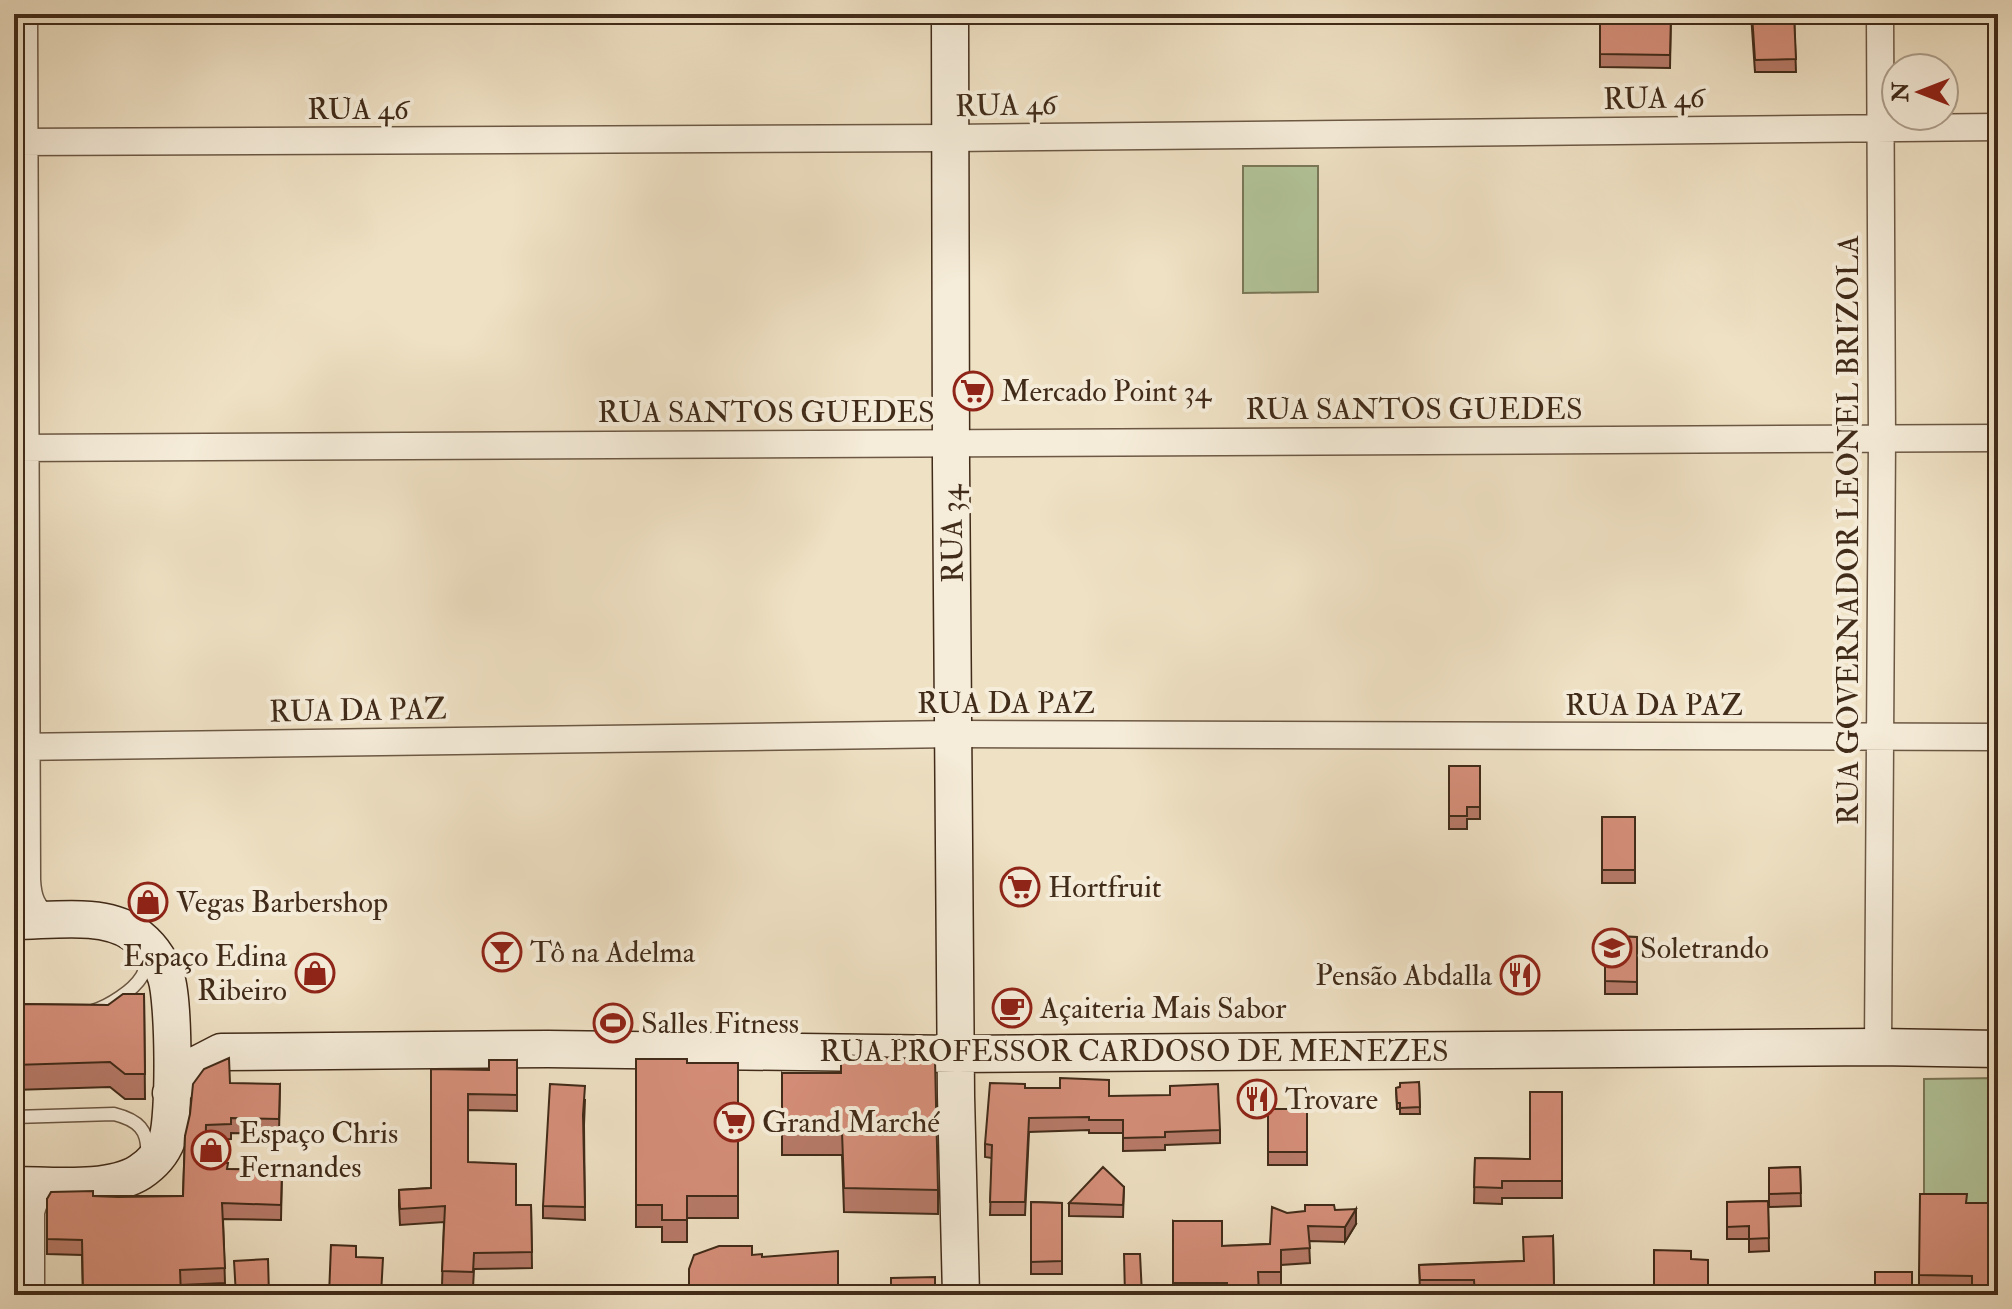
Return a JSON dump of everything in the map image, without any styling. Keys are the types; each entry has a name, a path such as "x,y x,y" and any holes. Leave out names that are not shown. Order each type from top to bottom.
{"street":[{"path":"14,1185 118,1182 152,1162 166,1142 171,1118 171,1007 166,977 153,952 125,928 110,923 30,921 33,908 28,891 20,747 19,142 24,14"},
{"name":"RUA 34","path":"950,14 951,443 961,1295"},
{"name":"RUA GOVERNADOR LEONEL BRIZOLA","path":"1880,14 1880,52"},
{"name":"RUA 46","path":"1960,127 1998,127"},
{"name":"RUA 46","path":"19,142 952,138 1880,128"},
{"name":"RUA GOVERNADOR LEONEL BRIZOLA","path":"1878,1047 1881,132"},
{"name":"RUA SANTOS GUEDES","path":"21,448 1998,438"},
{"name":"RUA DA PAZ","path":"20,747 955,734 1998,737"},
{"path":"171,1007 191,1036 221,1052"},
{"name":"RUA PROFESSOR CARDOSO DE MENEZES","path":"171,1093 190,1068 221,1052 548,1049 957,1054 1878,1047 1998,1049"},
{"path":"31,1295 31,1212 34,1202 50,1185"}],"lane":[{"path":"75,1012 103,1008 136,984 145,969 144,942"},
{"path":"14,1117 124,1116 141,1124 146,1134 148,1145 143,1170"}],"green space":[{"path":"1243,166 1318,166 1318,292 1243,293"},
{"path":"1998,1078 1998,1208 1924,1207 1924,1079"}],"building":[{"path":"1600,14 1671,14 1670,55 1600,54"},
{"path":"1752,14 1794,14 1796,59 1755,60"},
{"path":"1449,766 1480,766 1480,807 1467,807 1467,816 1449,816"},
{"path":"1602,817 1635,817 1635,870 1602,870"},
{"path":"1605,936 1637,937 1637,982 1605,981"},
{"path":"123,994 144,994 145,1074 125,1074 110,1062 14,1065 14,1004 108,1005"},
{"path":"841,1055 935,1060 938,1190 844,1188 842,1132 782,1131 782,1073 841,1073"},
{"path":"229,1058 230,1083 280,1084 279,1119 231,1118 231,1124 206,1125 205,1162 228,1163 227,1169 282,1170 281,1205 222,1203 225,1268 180,1270 181,1295 140,1295 140,1290 83,1291 82,1240 47,1239 47,1199 51,1192 93,1191 93,1196 118,1197 183,1196 185,1136 193,1084 204,1069"},
{"path":"636,1059 738,1063 738,1196 687,1196 687,1220 662,1220 662,1205 636,1205"},
{"path":"489,1060 517,1060 517,1095 468,1094 468,1162 516,1164 516,1205 531,1205 532,1252 474,1253 473,1272 442,1271 445,1206 400,1209 399,1190 431,1188 431,1069 489,1070"},
{"path":"1060,1078 1109,1080 1109,1096 1170,1095 1170,1086 1218,1084 1220,1130 1165,1132 1165,1137 1123,1138 1123,1120 1029,1118 1025,1202 990,1202 992,1145 985,1144 990,1083 1025,1084 1025,1088 1060,1088"},
{"path":"1419,1082 1420,1107 1400,1108 1396,1088 1400,1087 1400,1083"},
{"path":"550,1084 585,1086 585,1207 543,1206"},
{"path":"1530,1092 1562,1092 1562,1181 1502,1181 1502,1188 1474,1187 1475,1158 1530,1159"},
{"path":"1268,1109 1307,1109 1307,1152 1268,1152"},
{"path":"1103,1167 1124,1187 1123,1205 1069,1203"},
{"path":"1800,1167 1801,1193 1769,1194 1769,1168"},
{"path":"1920,1194 1967,1194 1966,1203 1998,1203 1998,1295 1972,1295 1972,1276 1919,1275"},
{"path":"1768,1201 1769,1238 1749,1239 1749,1226 1727,1227 1727,1202"},
{"path":"1031,1202 1062,1203 1062,1261 1031,1262"},
{"path":"1305,1205 1334,1205 1335,1210 1356,1209 1345,1227 1308,1226 1310,1248 1281,1250 1281,1272 1258,1272 1259,1295 1228,1295 1227,1283 1173,1283 1173,1221 1222,1221 1222,1246 1270,1244 1272,1207 1287,1213 1305,1211"},
{"path":"1553,1236 1554,1286 1547,1286 1548,1295 1475,1295 1474,1280 1420,1280 1419,1265 1524,1261 1523,1237"},
{"path":"331,1245 356,1246 356,1257 383,1258 381,1295 329,1295"},
{"path":"719,1246 752,1246 752,1255 762,1254 762,1257 838,1251 838,1295 689,1295 689,1269 694,1255"},
{"path":"1654,1250 1691,1251 1691,1259 1708,1260 1708,1295 1654,1295"},
{"path":"1124,1254 1140,1254 1142,1295 1125,1295"},
{"path":"268,1259 269,1295 236,1295 234,1261"},
{"path":"1875,1272 1912,1272 1912,1295 1875,1295"},
{"path":"935,1277 935,1295 891,1295 891,1278"},
{"path":"1040,1286 1041,1295 1007,1295 1007,1287"}],"place":[{"name":"Mercado Point 34","path":"973,391"},
{"name":"Hortfruit","path":"1020,887"},
{"name":"Vegas Barbershop","path":"148,902"},
{"name":"Soletrando","path":"1612,948"},
{"name":"Tô na Adelma","path":"502,952"},
{"name":"Espaço Edina Ribeiro","path":"315,973"},
{"name":"Pensão Abdalla","path":"1520,975"},
{"name":"Açaiteria Mais Sabor","path":"1012,1008"},
{"name":"Salles Fitness","path":"613,1023"},
{"name":"Trovare","path":"1257,1099"},
{"name":"Grand Marché","path":"734,1122"},
{"name":"Espaço Chris Fernandes","path":"211,1150"}]}
